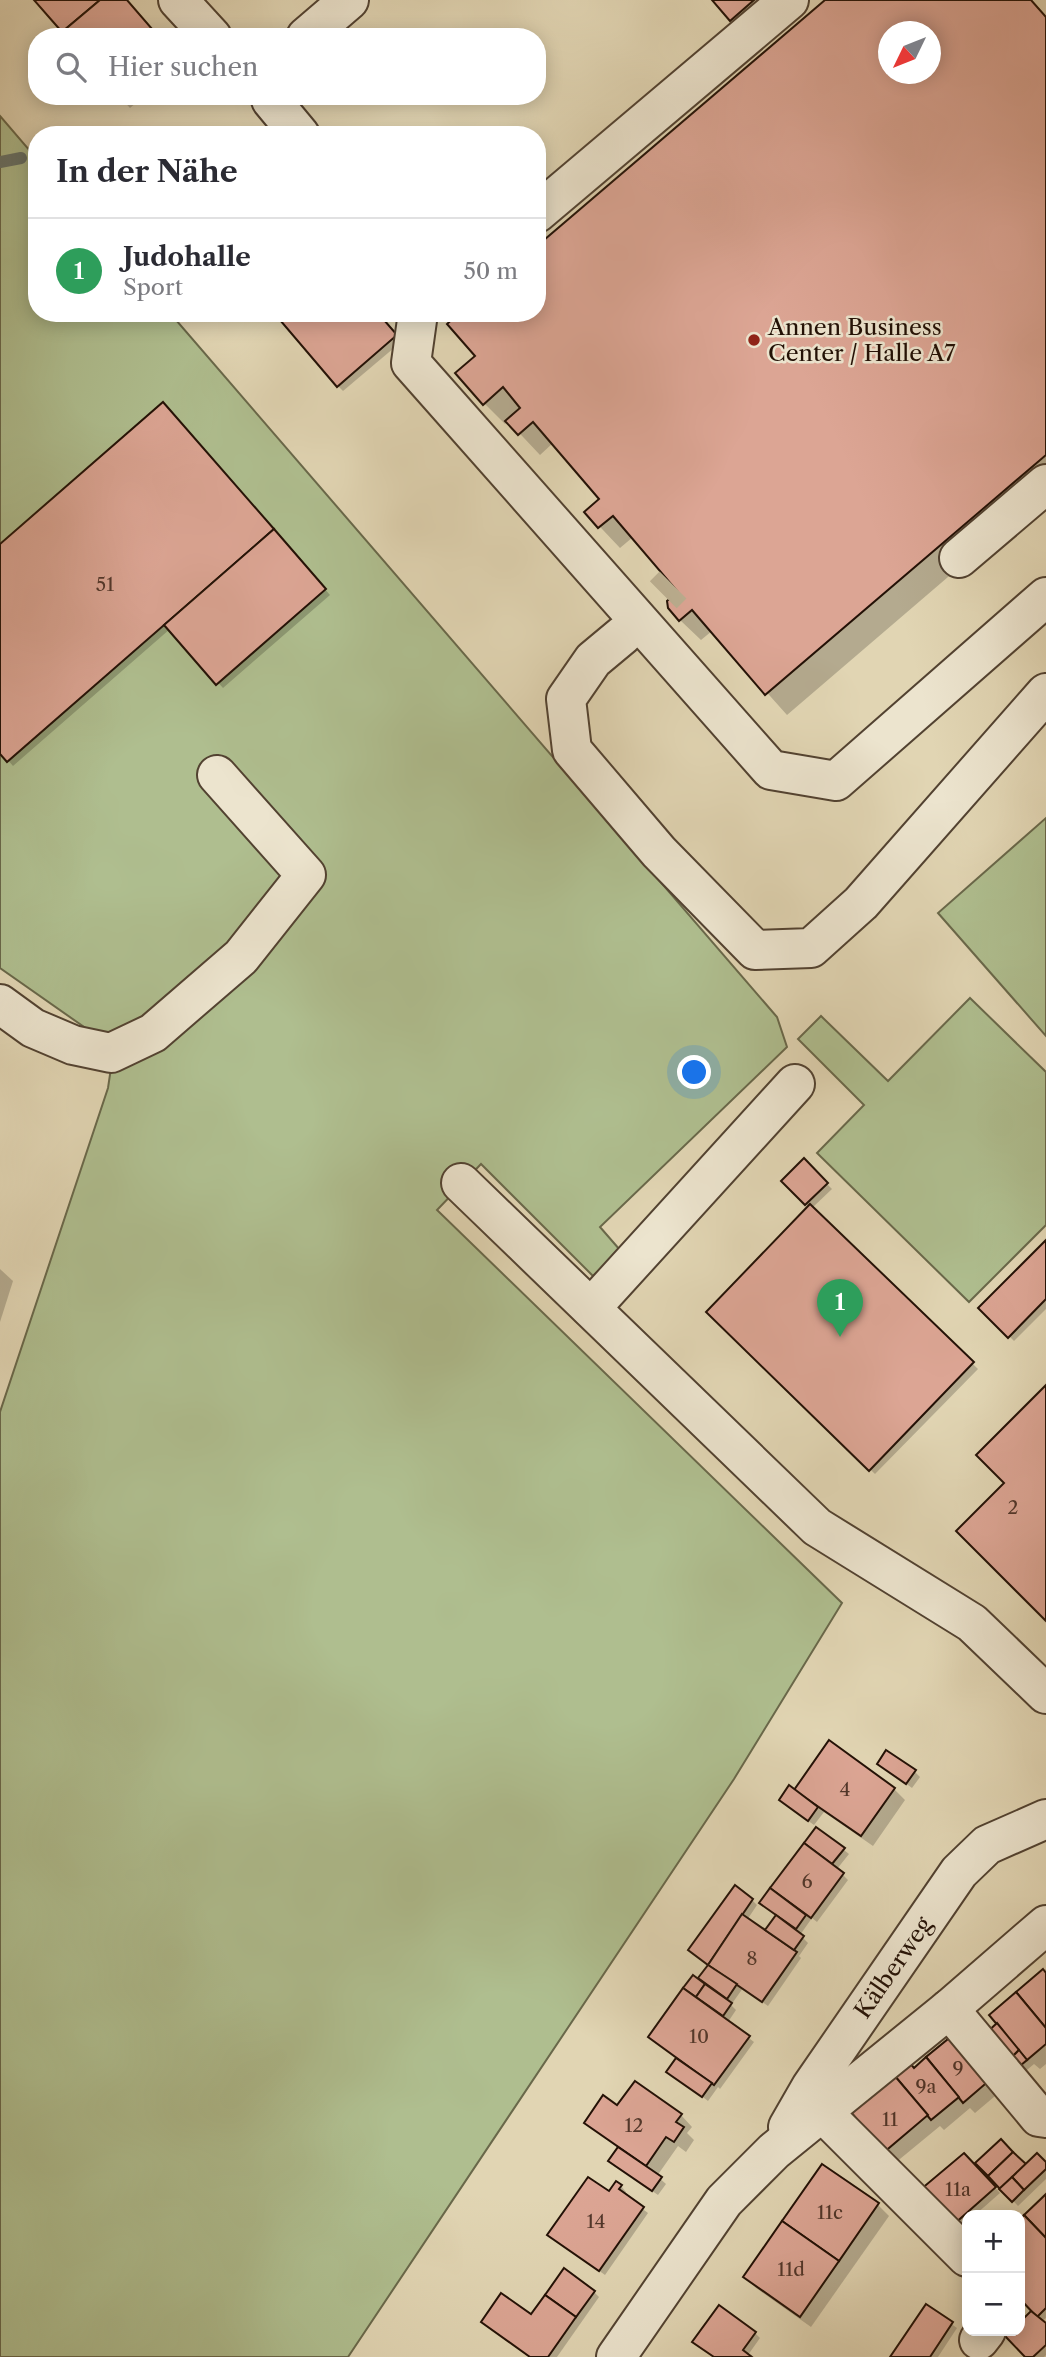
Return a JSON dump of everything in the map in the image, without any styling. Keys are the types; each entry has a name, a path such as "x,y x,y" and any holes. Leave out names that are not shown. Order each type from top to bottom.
{"street":[{"path":"177,0 203,28"},
{"path":"316,28 349,0"},
{"path":"546,206 789,0"},
{"path":"275,105 293,126"},
{"path":"417,322 411,363 771,770 836,781 1046,597"},
{"path":"959,558 1046,484"},
{"path":"623,635 593,660 566,699 572,750 659,852 755,950 811,948 861,902 1046,693"},
{"path":"0,1004 33,1028 74,1045 111,1053 153,1033 242,957 306,875 217,775"},
{"path":"591,1308 795,1084"},
{"path":"461,1183 817,1527 972,1623 1046,1694"},
{"name":"Kälberweg","path":"774,2151 811,2087 959,1872 987,1845 1046,1819"},
{"name":"Kälberweg","path":"616,2357 724,2201 774,2151 949,2009 1046,1925"},
{"path":"949,2009 1039,2117 1046,2118"},
{"path":"822,2112 962,2252"}],"green space":[{"path":"0,116 28,149 28,322 178,322 777,1017 787,1047 600,1227 620,1250 593,1276 481,1164 437,1210 842,1603 734,1779 348,2357 0,2357 0,1412 108,1088 114,1048 0,968"},
{"path":"1046,818 1046,1036 938,913"},
{"path":"970,998 1046,1072 1046,1225 969,1302 817,1153 864,1105 798,1039 821,1016 888,1081"}],"building":[{"path":"34,0 100,0 67,28 58,28"},
{"path":"100,0 127,0 151,28 67,28"},
{"path":"712,0 754,0 730,21"},
{"name":"Annen Business Center / Halle A7","path":"825,0 1031,0 1046,17 1046,455 765,695 692,610 679,621 668,608 667,601 678,592 613,516 598,528 584,512 599,499 533,422 518,435 505,421 520,408 503,387 483,405 455,373 475,356 447,324 546,322 546,238"},
{"path":"282,322 386,322 397,335 337,387"},
{"path":"163,402 274,529 7,762 0,754 0,544"},
{"path":"274,529 326,589 216,685 164,625"},
{"path":"804,1158 828,1183 805,1205 781,1181"},
{"path":"810,1204 974,1362 869,1471 706,1312"},
{"path":"1046,1240 1046,1299 1008,1338 978,1308"},
{"path":"1046,1385 1046,1621 956,1531 1004,1483 976,1455"},
{"path":"829,1740 895,1788 861,1836 794,1790"},
{"path":"886,1750 916,1770 906,1784 877,1764"},
{"path":"789,1785 818,1807 808,1821 779,1800"},
{"path":"816,1827 845,1848 832,1864 804,1843"},
{"path":"804,1843 844,1873 811,1918 770,1888"},
{"path":"735,1885 753,1899 708,1965 688,1950"},
{"path":"770,1888 806,1915 796,1929 759,1903"},
{"path":"742,1914 797,1952 762,2002 708,1965"},
{"path":"776,1915 804,1936 794,1950 765,1930"},
{"path":"708,1965 737,1984 727,1999 698,1978"},
{"path":"1043,1969 1046,1973 1046,2028 1016,1992"},
{"path":"693,1975 705,1984 696,1997 683,1988"},
{"path":"705,1984 732,2003 723,2016 696,1997"},
{"path":"683,1988 750,2036 714,2085 648,2037"},
{"path":"1016,1992 1046,2028 1046,2044 1027,2060 989,2015"},
{"path":"997,2023 1019,2050 1007,2062 984,2035"},
{"path":"953,2035 991,2079 963,2103 926,2057"},
{"path":"1019,2050 1027,2060 1014,2071 1007,2062"},
{"path":"926,2057 959,2097 931,2120 894,2075 909,2062 914,2068"},
{"path":"676,2058 712,2083 702,2097 666,2072"},
{"path":"894,2075 928,2115 876,2159 861,2124 850,2111"},
{"path":"635,2081 682,2114 676,2122 684,2127 674,2142 666,2137 646,2166 584,2123 603,2095 617,2105"},
{"path":"1001,2139 1013,2152 988,2176 975,2163"},
{"path":"618,2147 662,2177 652,2191 608,2161"},
{"path":"1013,2152 1026,2164 1000,2189 988,2176"},
{"path":"964,2153 996,2187 970,2210 962,2210 962,2217 953,2225 920,2190"},
{"path":"1037,2153 1046,2162 1046,2169 1024,2190 1012,2177"},
{"path":"822,2164 879,2203 839,2261 782,2221"},
{"path":"588,2177 609,2191 616,2181 622,2185 619,2189 644,2207 599,2271 547,2235"},
{"path":"1012,2177 1024,2190 1012,2202 999,2189"},
{"path":"1046,2194 1046,2238 1025,2216"},
{"path":"1025,2216 1046,2238 1046,2308 1037,2317 1025,2304"},
{"path":"782,2221 839,2261 800,2317 743,2277"},
{"path":"564,2268 595,2291 576,2317 545,2295"},
{"path":"501,2293 531,2314 545,2295 576,2317 548,2357 530,2357 481,2322"},
{"path":"926,2304 953,2322 930,2357 890,2357"},
{"path":"719,2305 756,2332 743,2350 752,2357 714,2357 692,2342"},
{"path":"1031,2311 1046,2323 1046,2345 1033,2357 1025,2357 1005,2336 1025,2336 1025,2317"}],"waterway":[{"path":"0,162 21,158"}],"tunnel":[{"path":"623,635 673,585"}],"place":[{"name":"Annen Business Center / Halle A7","path":"754,340"},
{"name":"Judohalle","path":"840,1337"}]}
